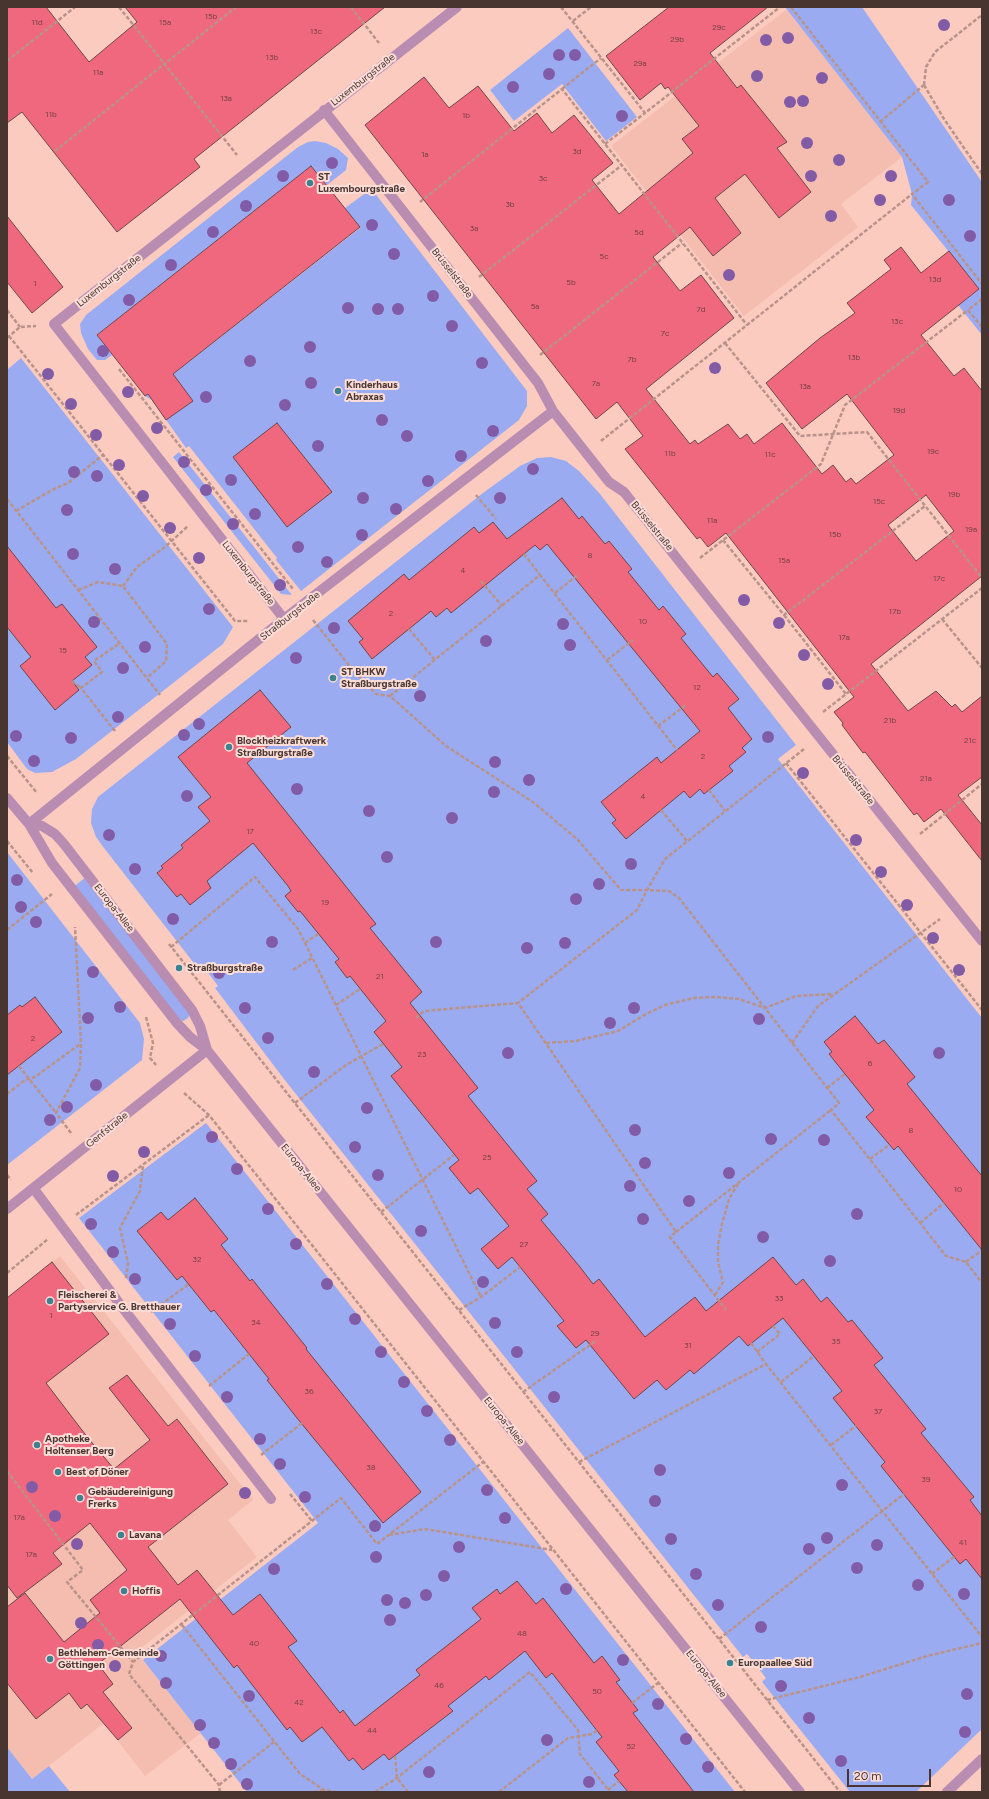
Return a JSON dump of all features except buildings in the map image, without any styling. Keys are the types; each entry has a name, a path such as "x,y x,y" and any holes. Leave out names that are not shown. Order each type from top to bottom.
{"street":[{"name":"Luxemburgstraße","path":"284,619 54,324 324,110 457,7"},
{"name":"Brüsselstraße","path":"324,110 525,366 538,383 553,411 609,482 624,492 982,942"},
{"name":"Straßburgstraße","path":"29,824 284,619 553,411"},
{"name":"Europa-Allee","path":"7,798 29,824 52,863 176,1022 190,1038 207,1050 800,1792"},
{"name":"Europa-Allee","path":"29,824 42,826 55,834 72,854 192,1010 200,1026 207,1050"},
{"name":"Genfstraße","path":"7,1210 207,1050"},
{"path":"34,1189 122,1307 271,1499"},
{"path":"947,1792 982,1759"}],"path":[{"path":"7,61 75,7"},
{"path":"119,7 249,170"},
{"path":"55,151 236,7"},
{"path":"351,7 392,58"},
{"path":"561,7 645,113"},
{"path":"573,22 591,7"},
{"path":"605,144 780,7"},
{"path":"587,453 928,182 791,7"},
{"path":"982,15 935,52 926,67 924,84 944,119 982,174"},
{"path":"405,214 602,58"},
{"path":"880,122 924,84"},
{"path":"562,89 747,325"},
{"path":"464,289 622,165"},
{"path":"912,194 982,284"},
{"path":"525,366 682,243"},
{"path":"686,569 821,464 845,404 982,299"},
{"path":"7,310 20,327"},
{"path":"968,310 982,327"},
{"path":"54,324 20,327 8,337 235,621 284,619"},
{"path":"725,343 800,436 867,432 982,578"},
{"path":"120,369 296,593 315,623 352,670 376,694 390,696 446,746 533,802 578,840 621,890 670,891 679,898 839,1103 670,1237 726,1310"},
{"path":"16,511 52,490 68,483 103,455"},
{"path":"464,479 496,519"},
{"path":"7,499 172,709"},
{"path":"784,616 925,506"},
{"path":"123,586 137,567 171,541 202,513"},
{"path":"723,540 846,694"},
{"path":"524,554 677,750"},
{"path":"555,593 579,574"},
{"path":"390,696 540,575"},
{"path":"481,580 502,606"},
{"path":"78,590 98,582 123,586 167,644 166,661 147,678"},
{"path":"808,724 982,588"},
{"path":"942,619 982,668"},
{"path":"409,629 435,660"},
{"path":"607,660 633,640"},
{"path":"81,688 102,672 94,661 120,642"},
{"path":"72,681 81,688 126,746"},
{"path":"658,726 686,705"},
{"path":"416,1018 424,1011 518,1003 637,910 665,859 819,737"},
{"path":"7,756 31,786 51,806"},
{"path":"786,763 982,1010"},
{"path":"906,846 982,784"},
{"path":"709,790 725,811"},
{"path":"661,810 687,841"},
{"path":"7,841 36,877"},
{"path":"171,947 256,877 298,929 481,1297"},
{"path":"46,889 56,902"},
{"path":"792,1043 818,1006 955,908"},
{"path":"70,920 80,933"},
{"path":"56,1113 80,1068 81,1044 75,927"},
{"path":"305,943 318,934"},
{"path":"166,941 840,1792"},
{"path":"293,970 312,958"},
{"path":"336,1005 360,989"},
{"path":"546,1043 576,1041 618,1031 646,1014 666,1005 694,998 716,997 738,999 765,1008 796,996 833,994"},
{"path":"518,1003 676,1232"},
{"path":"142,1012 147,1018 153,1043 150,1058 170,1080 208,1115 745,1792"},
{"path":"7,1094 25,1080 35,1077 81,1044"},
{"path":"295,1103 346,1065 383,1044"},
{"path":"19,1066 83,1149"},
{"path":"827,1088 845,1074"},
{"path":"831,1110 946,1256 966,1262 982,1282"},
{"path":"7,1273 21,1263 62,1227 208,1115"},
{"path":"870,1160 889,1145"},
{"path":"381,1212 424,1180 454,1155"},
{"path":"122,1307 128,1263 120,1228 140,1191 143,1165"},
{"path":"715,1295 723,1282 718,1256 718,1245 722,1224 730,1199 738,1183"},
{"path":"920,1223 944,1203"},
{"path":"966,1262 982,1250"},
{"path":"459,1310 481,1297 520,1267"},
{"path":"135,1324 189,1284"},
{"path":"757,1352 780,1334 773,1326"},
{"path":"523,1392 597,1340"},
{"path":"751,1343 982,1637"},
{"path":"193,1399 249,1354"},
{"path":"781,1382 814,1356"},
{"path":"579,1462 766,1364"},
{"path":"246,1467 302,1423"},
{"path":"831,1445 856,1426"},
{"path":"220,1792 219,1784 129,1674 133,1662 341,1498 377,1544 483,1462"},
{"path":"7,1471 83,1570 68,1582 133,1662"},
{"path":"271,1499 291,1494 312,1521"},
{"path":"719,1639 904,1494"},
{"path":"388,1536 425,1529 553,1550"},
{"path":"932,1574 954,1556"},
{"path":"182,1624 300,1774 324,1790"},
{"path":"767,1700 860,1677 926,1656 982,1643"},
{"path":"375,1792 397,1778 530,1672 578,1730 580,1754 609,1791 619,1781"},
{"path":"632,1703 658,1683"},
{"path":"499,1792 568,1738 592,1734 597,1730"},
{"path":"219,1784 274,1742"},
{"path":"395,1756 397,1778 408,1792"},
{"path":"314,1792 324,1790 336,1792"}],"shaded area":[{"path":"785,7 862,7 982,182 982,335 958,305 979,289 911,205 912,194 902,157"},
{"path":"787,9 902,157 841,204 858,227 744,316 611,146"},
{"path":"568,28 637,117 606,141 562,84 514,121 490,90"},
{"path":"315,141 326,143 338,149 348,158 346,170 327,185 311,166 97,335 112,355 105,360 97,360 88,349 81,333 80,324 86,315 298,147 308,142"},
{"name":"Kinderhaus Abraxas","path":"367,192 374,192 527,391 527,406 519,420 301,591 189,446 186,448 152,400 145,396 360,228 345,208"},
{"path":"21,358 233,627 223,644 76,759 52,772 35,773 27,769 7,742 7,370"},
{"path":"179,452 292,595 281,594 173,457"},
{"path":"551,457 566,461 579,471 600,494 796,745 778,759 982,1018 982,1729 916,1792 850,1792 762,1682 766,1678 747,1654 743,1657 284,1079 215,988 218,986 201,963 197,967 104,848 96,837 91,823 92,809 98,797 483,493 520,466 537,458"},
{"path":"7,852 140,1023 144,1039 142,1060 7,1165"},
{"path":"86,877 190,1013 188,1018 183,1021 175,1017 72,888"},
{"path":"206,1123 735,1792 247,1792 143,1660 318,1523 79,1218"},
{"path":"60,1256 253,1500 228,1520 257,1557 136,1652 201,1733 145,1776 104,1723 32,1779 7,1747 7,1298"},
{"path":"7,1747 32,1779 49,1766 70,1792 7,1792"}],"place":[{"name":"ST Luxembourgstraße","path":"310,183"},
{"name":"Kinderhaus Abraxas","path":"338,391"},
{"name":"ST BHKW Straßburgstraße","path":"333,678"},
{"name":"Blockheizkraftwerk Straßburgstraße","path":"229,747"},
{"name":"Straßburgstraße","path":"179,968"},
{"name":"Fleischerei & Partyservice G. Bretthauer","path":"50,1301"},
{"name":"Apotheke Holtenser Berg","path":"37,1445"},
{"name":"Best of Döner","path":"58,1472"},
{"name":"Gebäudereinigung Frerks","path":"80,1498"},
{"name":"Lavana","path":"121,1535"},
{"name":"Hoffis","path":"124,1591"},
{"name":"Bethlehem-Gemeinde Göttingen","path":"50,1659"},
{"name":"Europaallee Süd","path":"730,1663"}]}
